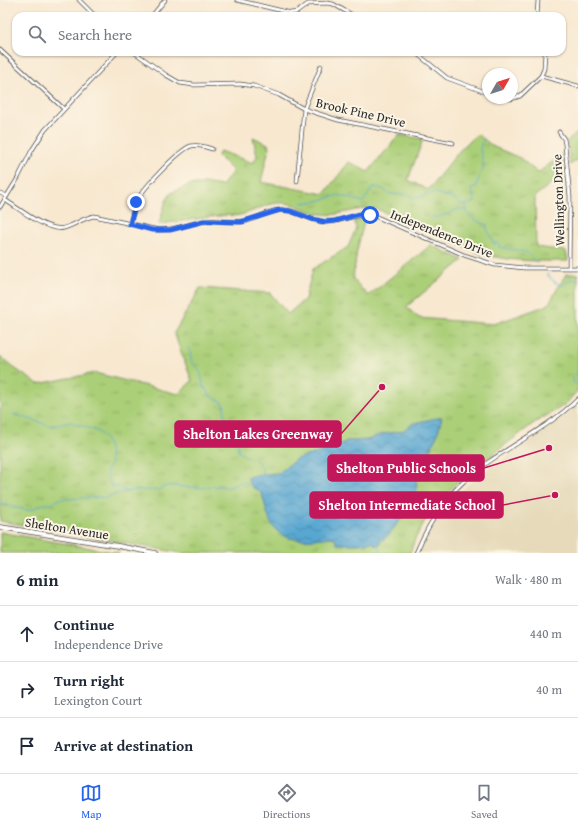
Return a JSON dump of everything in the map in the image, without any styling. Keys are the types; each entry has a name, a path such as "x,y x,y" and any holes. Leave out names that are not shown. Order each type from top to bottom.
{"main road":[{"name":"Shelton Avenue","path":"0,528 155,553"}],"street":[{"path":"79,0 91,12"},
{"path":"155,12 165,0"},
{"path":"237,0 287,12"},
{"path":"537,12 538,0"},
{"path":"296,12 308,4 327,3 333,4 347,12"},
{"path":"0,50 64,109"},
{"path":"0,206 6,198 39,138 114,56"},
{"name":"Brook Pine Drive","path":"140,56 180,83 240,84 254,86 278,95 304,109 338,120 453,143"},
{"path":"420,56 447,78 482,91"},
{"path":"518,97 541,76 544,69 545,56"},
{"path":"297,181 304,109 321,66"},
{"path":"541,76 578,86"},
{"name":"Wellington Drive","path":"558,132 564,139 570,197 570,268"},
{"path":"130,224 136,202 142,193 174,158 192,146 200,145 212,149"},
{"name":"Independence Drive","path":"0,192 6,198 45,224 54,228 64,228 88,217 94,216 152,230 170,230 204,221 241,222 280,210 290,211 325,222 366,214 377,217 486,263 524,268 578,268"},
{"path":"416,553 423,535 434,516 440,507 462,483 562,414 578,399"}],"shaded area":[{"path":"578,404 578,553 420,553 422,546 447,507 467,485 571,411"}],"green space":[{"path":"578,132 578,159 570,165 567,141"},
{"path":"477,134 494,147 520,158 538,173 562,154 565,173 535,196 536,247 566,251 568,261 534,261 490,256 479,253 377,209 370,208 329,215 311,212 295,205 278,203 268,205 245,214 159,224 166,201 171,193 189,185 203,183 222,186 233,171 218,156 220,151 253,163 257,156 253,137 268,144 269,148 261,182 324,194 349,162 368,172 399,135 423,139 408,180 428,190 460,150"},
{"path":"365,218 357,250 353,279 368,296 431,245 463,260 406,307 419,318 494,324 548,305 566,274 578,274 578,390 565,405 534,423 463,477 432,508 415,539 410,553 181,553 0,521 0,356 14,368 38,384 95,373 178,394 192,381 174,333 200,288 270,293 288,314 305,299 313,269 348,247 356,228 354,221"},
{"path":"0,532 119,553 0,553"}],"water":[{"path":"442,417 437,436 423,468 415,476 417,490 416,496 410,508 390,534 379,542 380,544 375,546 374,542 337,544 334,537 306,540 288,538 274,528 269,519 262,495 250,485 248,477 261,474 279,473 296,459 327,450 347,441 367,440 382,434 402,431 413,423"}],"waterway":[{"path":"466,205 475,202 471,189 476,188 480,174 483,170 480,147 484,139"},
{"path":"302,203 318,201 339,195 363,202 373,187 383,189 389,193 405,194 414,198 422,197 427,193 431,194 434,192 466,205 468,215 487,225 493,243 499,243 499,247 526,252 536,262"},
{"path":"432,217 438,217 457,209 467,210"},
{"path":"547,274 558,284 563,285 571,279 578,281"},
{"path":"188,348 192,363 195,365 200,374 203,387 207,389 209,395 224,403 225,416 229,421 228,428 234,434 238,442 238,451 247,457 255,459 262,467 262,474"},
{"path":"575,384 573,377 578,372"},
{"path":"13,414 52,426 71,422 97,431 106,440 109,449 111,463 107,474 111,486 119,487 127,492 138,490 160,490 162,487 167,486 203,488 210,486 230,487 241,482 248,483"},
{"path":"0,501 3,505 27,510 34,509 42,505 52,504 59,499 106,498 111,495 127,492"},
{"path":"378,544 380,549 379,553"}],"place":[{"name":"Shelton Lakes Greenway","path":"382,387"},
{"name":"Shelton Public Schools","path":"549,448"},
{"name":"Shelton Intermediate School","path":"555,495"}],"route":[{"path":"136,202 130,224 152,230 170,230 211,220 241,222 275,210 290,211 325,222 335,221 360,214 370,215"}]}
